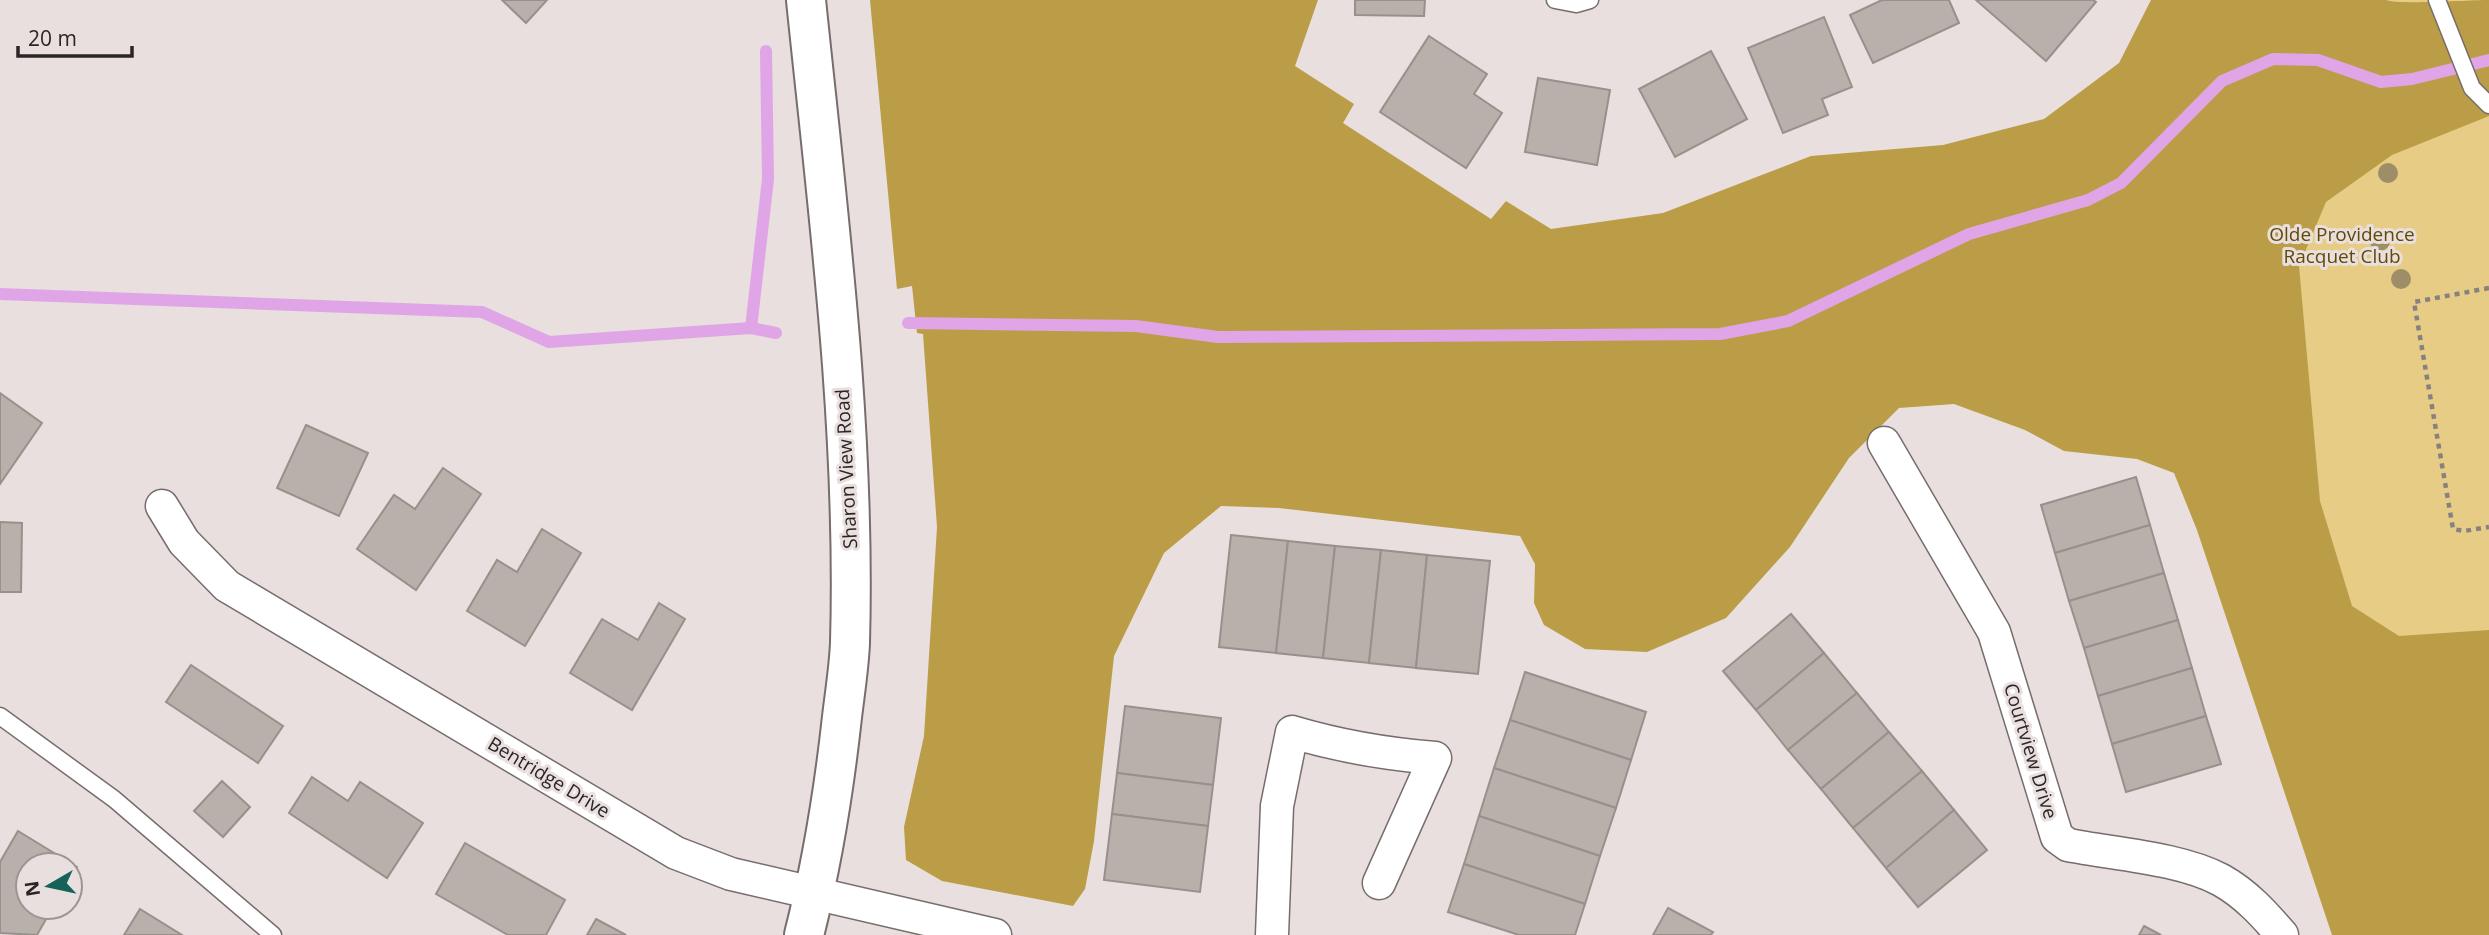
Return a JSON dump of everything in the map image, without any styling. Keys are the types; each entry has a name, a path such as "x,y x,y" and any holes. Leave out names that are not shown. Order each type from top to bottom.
{"street":[{"name":"Sharon View Road","path":"804,935 814,894 838,752 850,646 851,540 839,325 806,0"},
{"name":"Courtview Drive","path":"1884,443 1994,632 2057,837 2067,845 2181,866 2221,880 2255,904 2282,935"},
{"name":"Bentridge Drive","path":"162,506 184,542 227,586 676,853 731,874 995,935"},
{"path":"1272,935 1277,806 1292,732 1361,749 1435,758 1379,883"}],"lane":[{"path":"1555,0 1576,4 1590,0"},
{"path":"2437,0 2472,88 2489,105"},
{"path":"0,716 114,799 273,935"}],"path":[{"path":"2489,288 2414,302 2453,528 2464,531 2489,527"}],"green space":[{"name":"Olde Providence Racquet Club","path":"2270,0 2489,0 2489,935 2158,151"}],"shaded area":[{"path":"870,0 1318,0 1295,66 1354,104 1343,123 1491,219 1506,201 1551,229 1663,213 1811,156 1943,145 2044,119 2119,63 2151,0 2489,0 2489,116 2392,155 2326,202 2299,266 2320,501 2352,606 2399,636 2489,630 2489,935 2332,935 2197,530 2174,473 2137,459 2064,451 2025,430 1954,404 1899,408 1849,458 1790,547 1726,618 1647,652 1585,649 1544,625 1534,603 1535,564 1520,536 1279,508 1221,506 1164,553 1114,656 1094,841 1085,889 1073,906 942,881 906,860 904,827 924,736 937,527 923,334 917,333 912,286 897,289"}],"building":[{"path":"502,0 547,0 526,23"},
{"path":"1355,0 1425,0 1424,16 1355,15"},
{"path":"1882,0 1949,0 1959,23 1873,63 1850,15"},
{"path":"1976,0 2093,0 2096,2 2046,61"},
{"path":"1824,17 1852,87 1822,99 1828,115 1783,133 1748,48"},
{"path":"1429,36 1487,74 1474,94 1502,113 1466,168 1380,112"},
{"path":"1711,51 1747,119 1675,157 1639,89"},
{"path":"1538,78 1610,90 1597,165 1525,152"},
{"path":"0,393 42,423 0,484"},
{"path":"306,425 368,453 339,516 277,488"},
{"path":"443,468 481,494 416,590 357,549 394,495 415,509"},
{"path":"2136,477 2150,525 2055,553 2041,505"},
{"path":"0,522 22,523 21,592 0,592"},
{"path":"2150,525 2164,573 2069,601 2055,553"},
{"path":"542,529 581,553 525,646 467,611 497,560 517,572"},
{"path":"1231,535 1288,541 1276,653 1219,647"},
{"path":"1288,541 1335,546 1323,658 1276,653"},
{"path":"1335,546 1381,550 1369,663 1323,658"},
{"path":"1381,550 1427,555 1416,668 1369,663"},
{"path":"1427,555 1490,561 1478,674 1416,668"},
{"path":"2164,573 2178,620 2084,648 2069,601"},
{"path":"659,603 685,619 632,710 570,673 602,619 638,640"},
{"path":"1791,614 1824,653 1756,710 1723,671"},
{"path":"2178,620 2192,668 2098,696 2084,648"},
{"path":"1824,653 1857,693 1788,750 1756,710"},
{"path":"191,665 283,726 258,763 166,702"},
{"path":"2192,668 2206,716 2112,744 2098,696"},
{"path":"1525,672 1646,712 1631,760 1510,720"},
{"path":"1857,693 1889,732 1821,789 1788,750"},
{"path":"1125,706 1221,718 1213,785 1117,773"},
{"path":"2206,716 2221,764 2126,792 2112,744"},
{"path":"1510,720 1631,760 1616,808 1494,768"},
{"path":"1889,732 1922,771 1853,828 1821,789"},
{"path":"1494,768 1616,808 1600,856 1479,816"},
{"path":"1922,771 1954,810 1886,868 1853,828"},
{"path":"1117,773 1213,785 1208,826 1112,814"},
{"path":"312,777 348,801 360,782 423,823 387,878 289,813"},
{"path":"222,781 250,807 223,837 194,811"},
{"path":"1954,810 1987,850 1918,907 1886,868"},
{"path":"1112,814 1208,826 1200,892 1104,880"},
{"path":"1479,816 1600,856 1585,904 1464,864"},
{"path":"18,831 51,851 14,851 14,921 45,921 37,935 0,933 0,862"},
{"path":"465,843 565,900 546,935 508,935 436,894"},
{"path":"1464,864 1585,904 1575,935 1519,935 1448,912"},
{"path":"1668,908 1713,932 1711,935 1653,935"},
{"path":"140,909 182,935 124,935"},
{"path":"596,919 626,935 587,935"},
{"path":"2144,926 2161,935 2139,935"}],"waterway":[{"path":"751,328 768,179 766,51"},
{"path":"908,323 1136,326 1218,337 1720,334 1788,321 1969,234 2088,200 2121,183 2222,81 2273,59 2318,60 2381,82 2412,79 2489,60"},
{"path":"0,294 482,312 549,342 751,328 776,333"}]}
